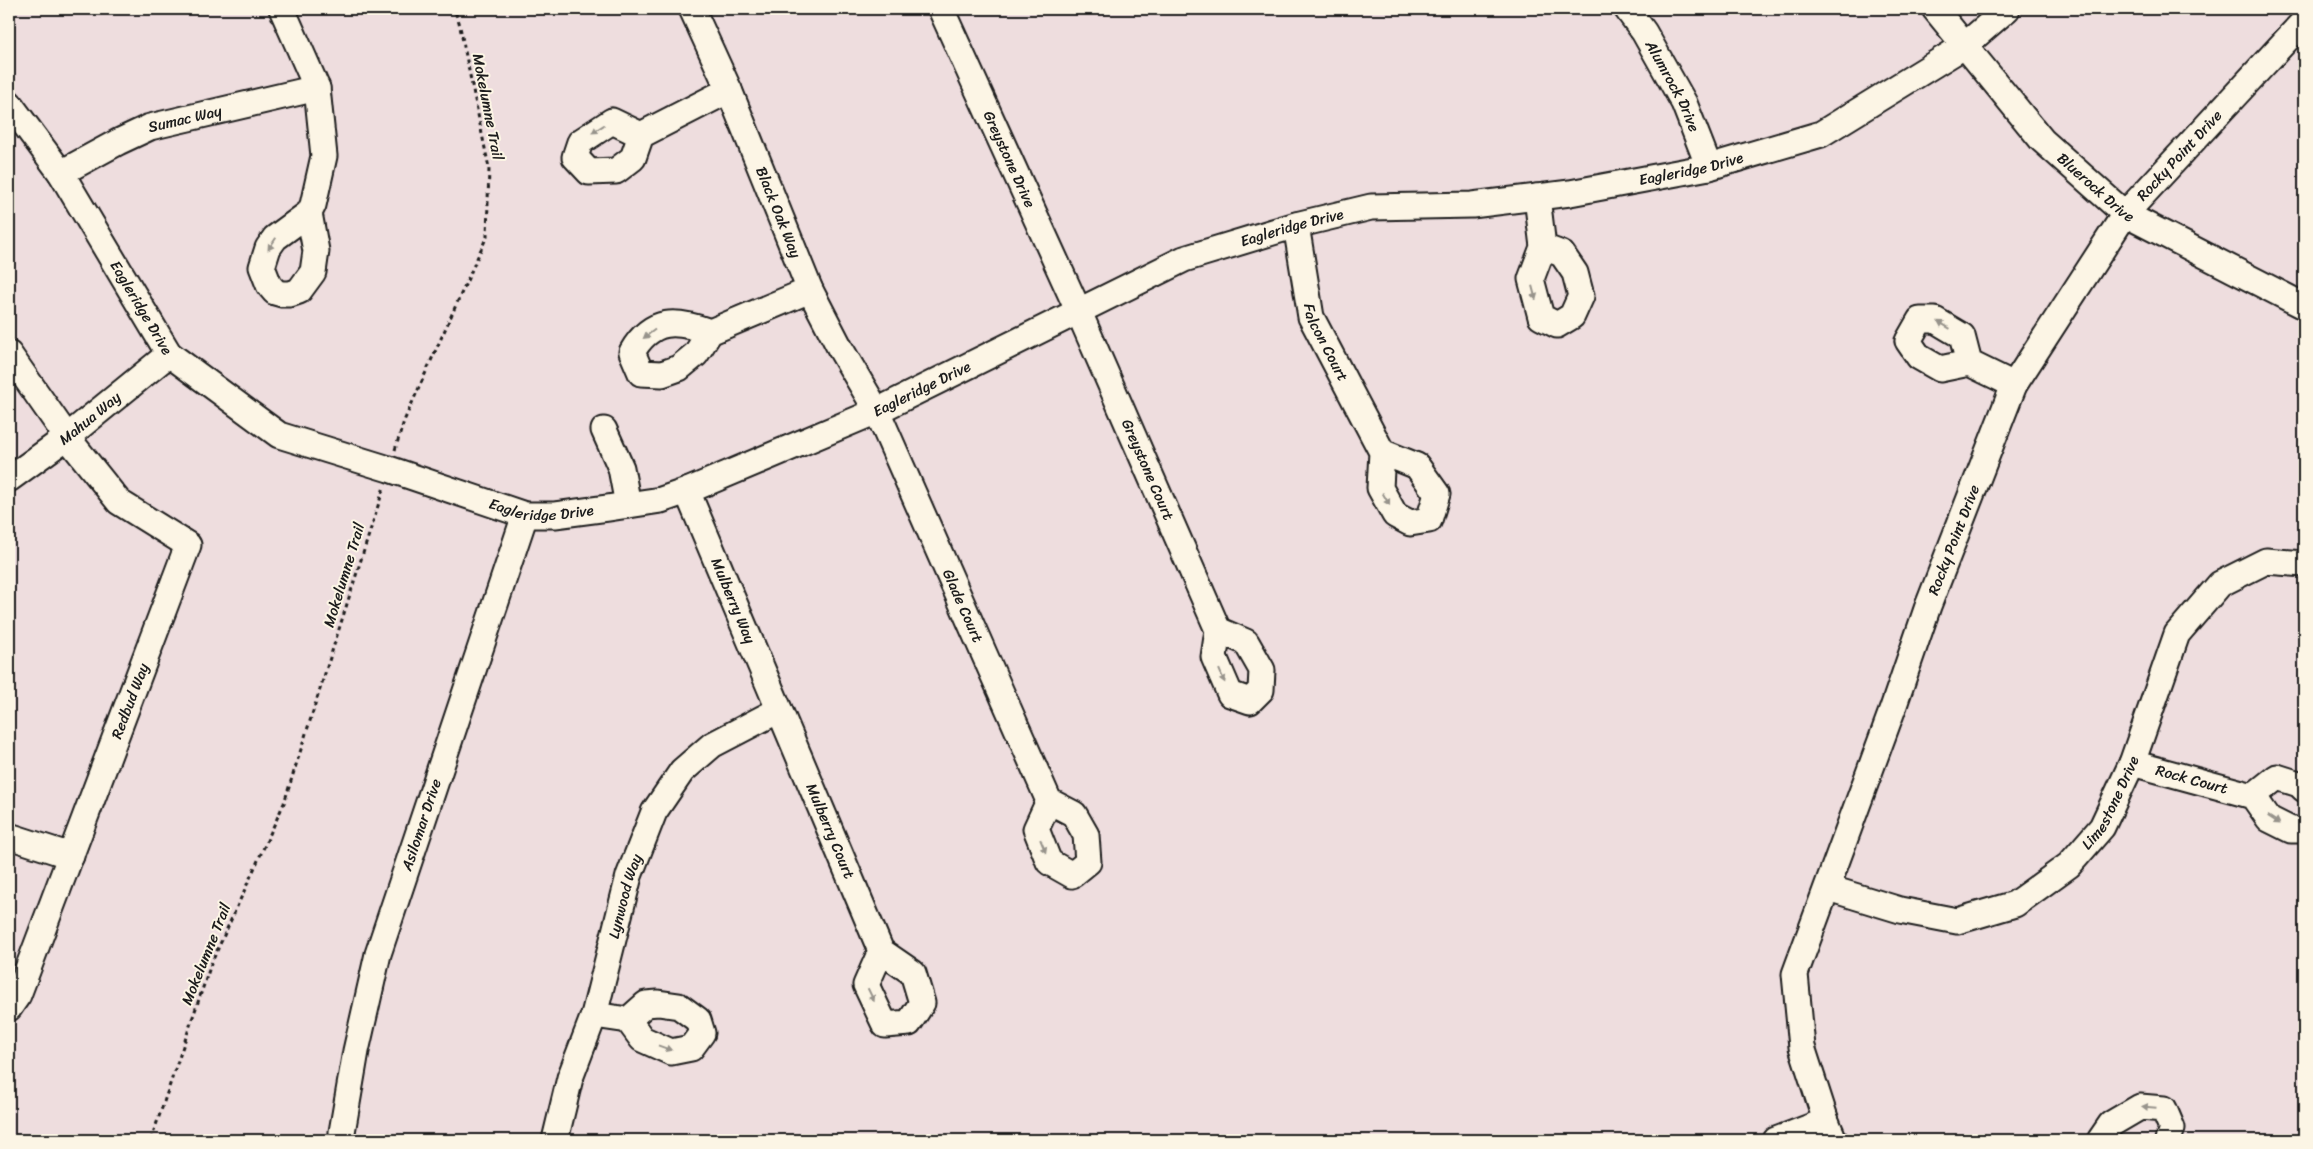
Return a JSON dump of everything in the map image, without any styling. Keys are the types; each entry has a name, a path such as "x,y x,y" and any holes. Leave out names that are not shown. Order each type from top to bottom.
{"street":[{"path":"282,9 317,88 324,156 313,205 309,213"},
{"name":"Black Oak Way","path":"692,9 729,90 810,290 840,348 877,410"},
{"name":"Greystone Drive","path":"941,9 1078,310"},
{"name":"Alumrock Drive","path":"1627,9 1644,32 1684,103 1709,167"},
{"name":"Bluerock Drive","path":"1934,9 2042,140 2124,214 2304,306"},
{"name":"Eagleridge Drive","path":"9,103 61,173 169,354 279,435 389,469 525,515 555,515 661,500 687,491 877,410 1184,259 1296,225 1371,207 1472,205 1570,193 1709,167 1821,134 1964,46 2006,9"},
{"name":"Rocky Point Drive","path":"1830,1131 1802,1047 1795,974 1828,888 1928,606 2014,385 2124,214 2304,21"},
{"name":"Sumac Way","path":"61,173 150,127 317,88"},
{"path":"641,135 729,90"},
{"path":"1537,197 1543,247"},
{"name":"Falcon Court","path":"1296,225 1312,317 1382,452"},
{"path":"710,332 810,290"},
{"name":"Greystone Court","path":"1078,310 1218,630"},
{"path":"9,354 67,437"},
{"name":"Mahua Way","path":"9,479 67,437 169,354"},
{"path":"1969,363 2014,385"},
{"name":"Glade Court","path":"877,410 1049,801"},
{"path":"604,430 621,468 628,505"},
{"name":"Redbud Way","path":"9,1008 18,995 188,545 119,502 67,437"},
{"name":"Mulberry Way","path":"687,491 779,710"},
{"name":"Asilomar Drive","path":"342,1140 356,1051 378,954 525,515"},
{"name":"Limestone Drive","path":"1828,888 1900,910 1957,921 2015,904 2069,865 2102,827 2132,763 2177,634 2183,626 2220,584 2266,561 2304,564"},
{"name":"Mulberry Court","path":"779,710 881,951"},
{"name":"Lynwood Way","path":"555,1140 570,1078 594,1015 612,935 629,876 654,812 682,772 712,745 779,710"},
{"name":"Rock Court","path":"2132,763 2253,796"},
{"path":"2304,788 2299,784 2277,777 2253,796 2269,819 2291,830 2304,830"},
{"path":"9,836 71,856"},
{"path":"594,1015 628,1020"},
{"path":"2100,1140 2111,1124 2140,1107 2164,1109 2172,1128 2168,1140"},
{"path":"1776,1140 1830,1131"}],"path":[{"name":"Mokelumne Trail","path":"151,1140 211,964 284,803 404,421 487,236 489,168 459,22 454,9"}]}
